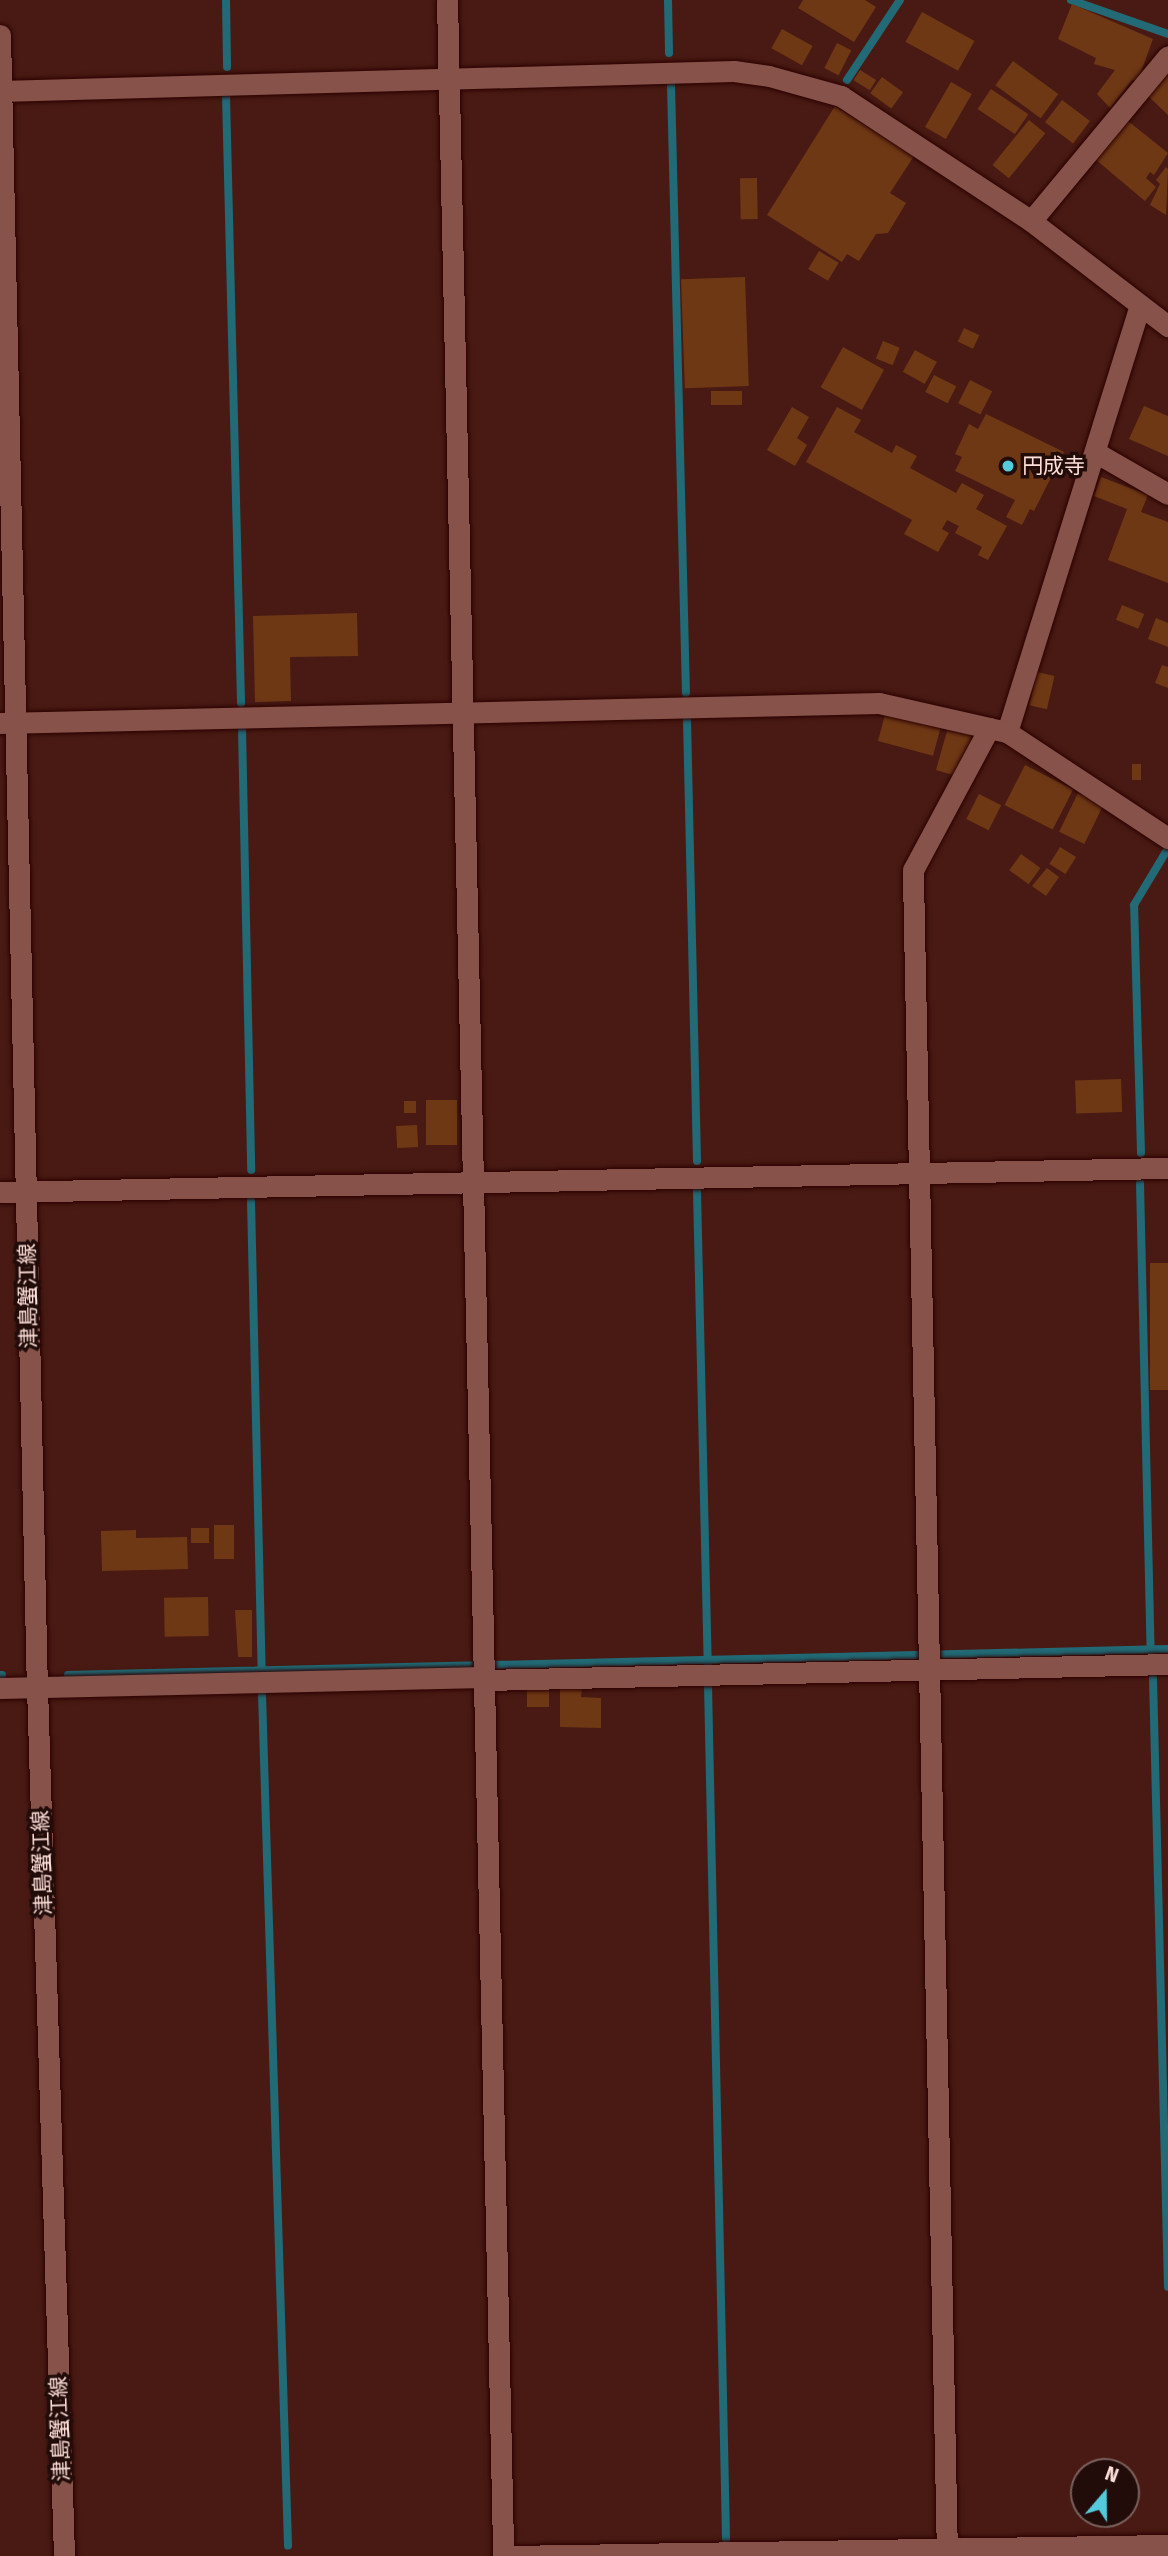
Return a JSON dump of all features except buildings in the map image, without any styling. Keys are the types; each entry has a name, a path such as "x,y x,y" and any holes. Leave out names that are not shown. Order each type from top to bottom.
{"street":[{"path":"447,0 503,2556"},
{"name":"津島蟹江線","path":"0,35 8,723 26,1192 37,1687 64,2556"},
{"path":"1031,221 1168,56"},
{"path":"1,91 734,71 769,76 841,96 1031,221 1168,326"},
{"path":"948,2552 928,1670 927,1401 918,1172 913,870 998,730 1095,452 1140,306"},
{"path":"1095,452 1168,494"},
{"path":"8,723 879,703 998,730 1168,838"},
{"path":"0,1192 474,1180 1168,1168"},
{"path":"0,1688 484,1671 928,1670 1168,1664"},
{"path":"510,2556 948,2552 1168,2545"}],"waterway":[{"path":"226,0 227,67"},
{"path":"668,0 669,53"},
{"path":"847,80 900,0"},
{"path":"1071,0 1168,34"},
{"path":"671,85 686,693"},
{"path":"226,96 241,703"},
{"path":"687,720 697,1161"},
{"path":"242,729 251,1170"},
{"path":"1141,1153 1134,905 1167,850"},
{"path":"1140,1183 1151,1652"},
{"path":"697,1191 708,1663"},
{"path":"251,1201 262,1673"},
{"path":"68,1675 1168,1649"},
{"path":"1153,1678 1168,2287"},
{"path":"708,1685 726,2539"},
{"path":"262,1694 288,2546"}],"place":[{"name":"円成寺","path":"1008,466"}]}
